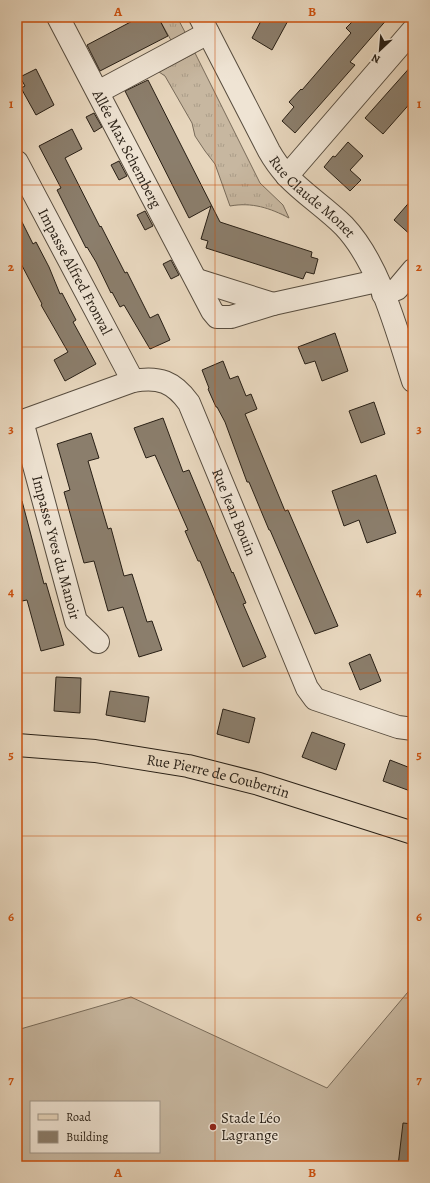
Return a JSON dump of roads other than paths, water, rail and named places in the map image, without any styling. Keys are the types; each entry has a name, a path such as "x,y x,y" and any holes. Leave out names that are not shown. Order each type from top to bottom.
{"main road":[{"name":"Rue Pierre de Coubertin","path":"17,745 95,751 188,766 259,784 413,834"}],"street":[{"name":"Allée Max Schemberg","path":"58,17 212,311 217,317 231,317 273,304 380,287 397,289 413,270"},
{"path":"98,92 207,24"},
{"name":"Rue Claude Monet","path":"207,24 269,151 287,176 343,226 355,240 371,264 389,309 413,381"},
{"path":"287,176 413,30"},
{"name":"Impasse Alfred Fronval","path":"17,162 133,381"},
{"name":"Allée Max Schemberg","path":"197,280 273,304"},
{"name":"Rue Jean Bouin","path":"19,422 133,381 147,378 159,380 171,385 181,392 189,403 307,688 315,699 398,727 413,729"},
{"name":"Impasse Yves du Manoir","path":"19,422 76,621 98,642"}],"place":[{"name":"Stade Léo Lagrange","path":"213,1127"}]}
